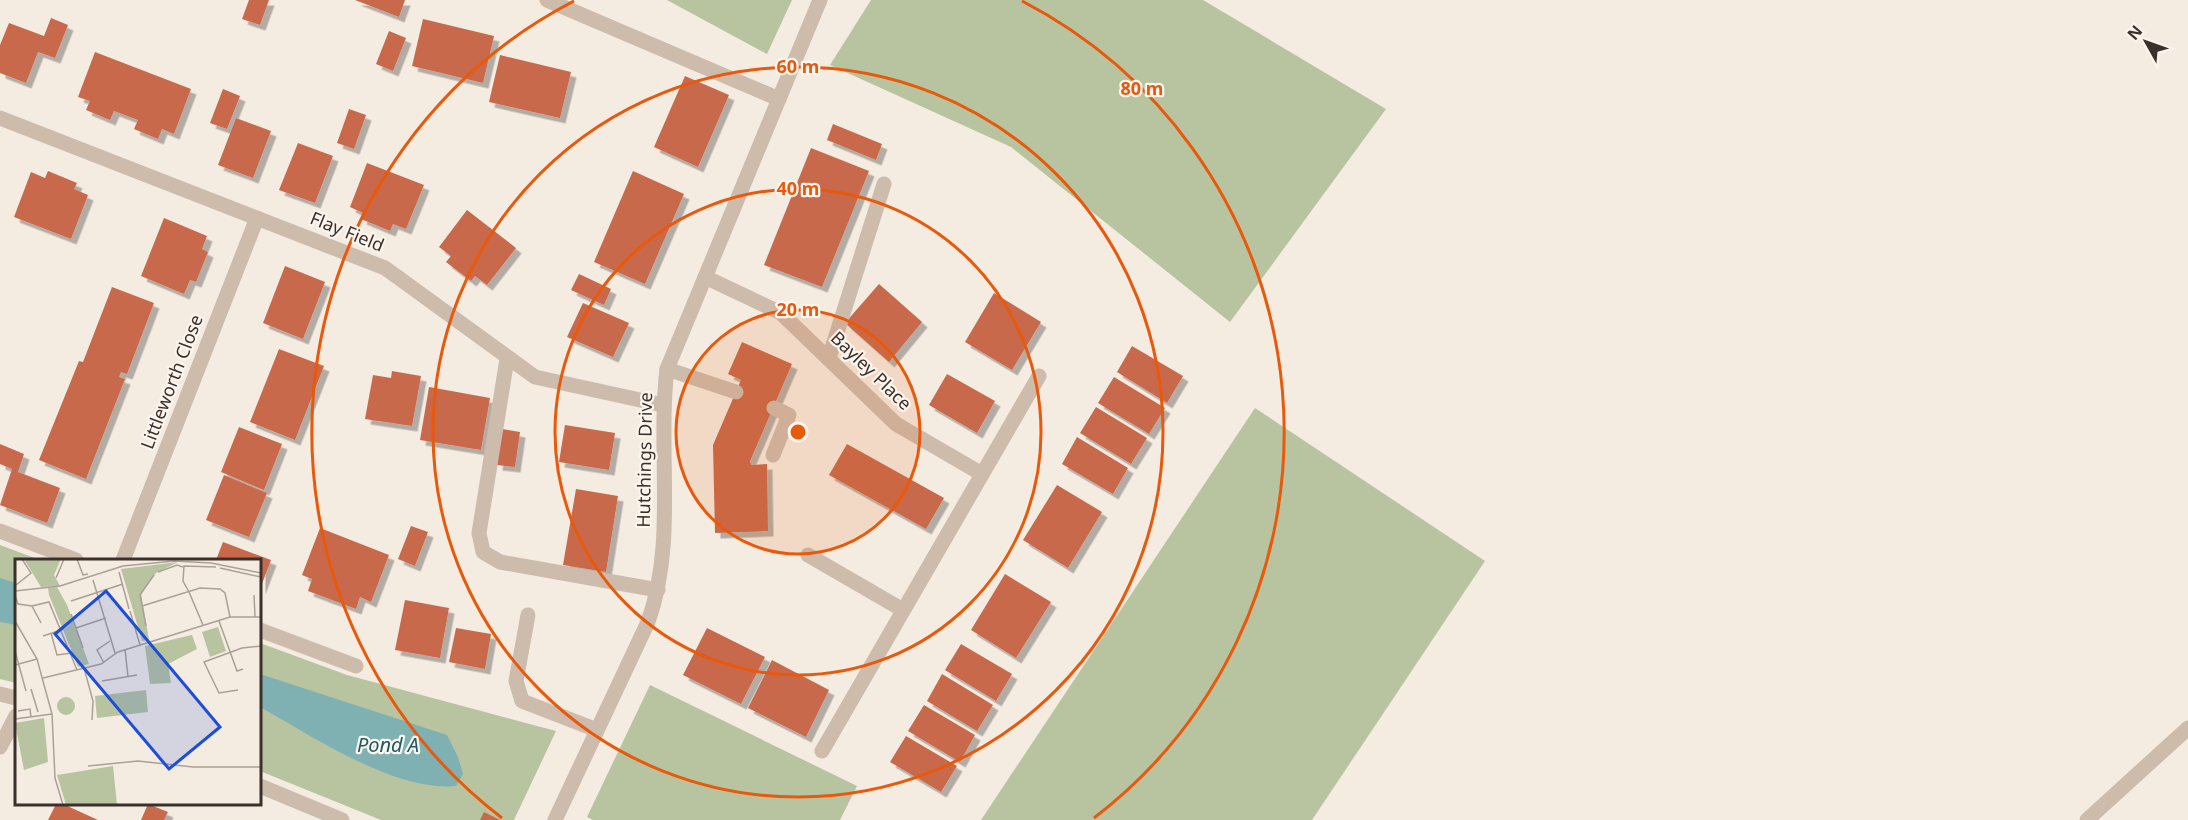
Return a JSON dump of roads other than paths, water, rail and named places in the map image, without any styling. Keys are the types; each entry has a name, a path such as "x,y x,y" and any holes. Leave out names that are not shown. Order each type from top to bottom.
{"street":[{"path":"547,0 779,99"},
{"name":"Hutchings Drive","path":"555,820 648,622 658,590 664,548 663,405 667,369 820,0"},
{"name":"Flay Field","path":"0,118 385,268 535,377 663,405"},
{"path":"829,358 884,184"},
{"name":"Littleworth Close","path":"124,559 257,218"},
{"name":"Bayley Place","path":"705,277 781,312 896,424 982,474"},
{"path":"507,358 479,533 483,552 500,562 658,590"},
{"path":"667,369 736,392"},
{"path":"822,751 1039,376"},
{"path":"773,455 789,415 774,408"},
{"path":"0,531 71,559"},
{"path":"808,555 903,610"},
{"path":"528,615 516,681 522,700 597,730"},
{"path":"261,630 356,666"},
{"path":"0,694 15,698"},
{"path":"0,747 15,718"},
{"path":"2087,820 2188,728"},
{"path":"261,787 317,815 342,820"}],"water":[{"path":"0,578 15,583 15,625 0,622"},
{"name":"Pond A","path":"261,674 447,735 458,757 463,774 456,786 432,786 381,771 329,746 261,708"}]}
